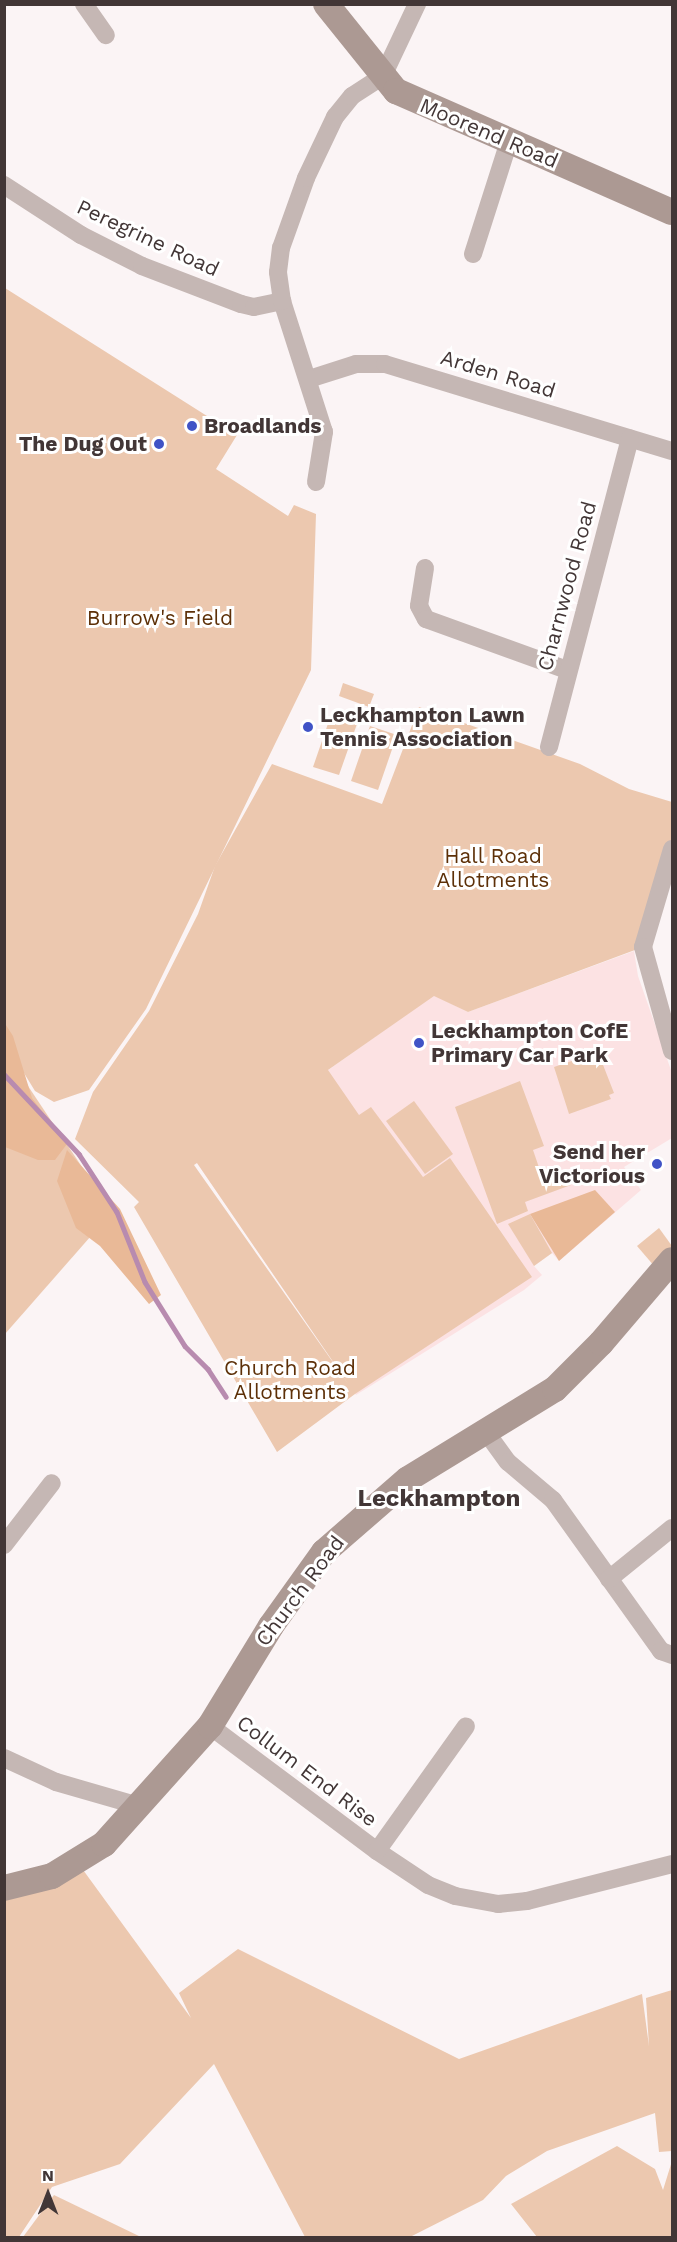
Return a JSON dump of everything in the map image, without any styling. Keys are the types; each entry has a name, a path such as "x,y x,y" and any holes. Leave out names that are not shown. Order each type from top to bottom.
{"street":[{"path":"84,4 106,35"},
{"name":"Moorend Road","path":"326,4 396,91 423,105 672,212"},
{"path":"316,482 324,432 309,379 282,301 278,272 281,248 306,178 342,106 383,76 417,4"},
{"path":"473,254 509,141"},
{"name":"Peregrine Road","path":"4,185 81,235 142,266 241,304 254,307 282,301"},
{"name":"Arden Road","path":"309,379 356,364 385,364 672,451"},
{"name":"Charnwood Road","path":"549,747 567,670 630,438"},
{"path":"426,568 419,606 426,619 567,670"},
{"path":"672,849 643,947 672,1051"},
{"name":"Church Road","path":"4,1888 37,1881 78,1863 110,1839 210,1726 271,1626 324,1552 408,1479 555,1389 601,1343 672,1260"},
{"path":"486,1432 508,1462 553,1500 661,1651 672,1655"},
{"path":"4,1545 52,1483"},
{"path":"609,1579 672,1528"},
{"name":"Collum End Rise","path":"210,1726 377,1851 441,1891 498,1904 527,1901 672,1864"},
{"name":"Collum End Rise","path":"377,1851 466,1726"},
{"path":"4,1758 56,1782 139,1806"}],"shaded area":[{"path":"634,951 638,976 672,1073 672,1138 624,1167 641,1190 559,1261 552,1253 534,1266 542,1275 524,1290 356,1395 197,1163 434,995 468,1012"},
{"path":"4,1022 13,1036 32,1098 67,1144 55,1160 38,1160 5,1147"},
{"path":"67,1150 120,1209 161,1295 149,1304 100,1246 76,1228 57,1181"},
{"path":"595,1190 615,1212 559,1261 530,1214"}],"green space":[{"name":"Burrow's Field","path":"5,288 237,435 216,469 288,516 294,505 316,514 311,670 146,1009 89,1090 54,1102 35,1091 5,1042"},
{"path":"343,683 374,694 369,707 339,696"},
{"name":"Hall Road Allotments","path":"419,707 580,764 629,789 672,802 672,849 643,947 468,1012 434,996 328,1070 359,1115 371,1107 423,1177 450,1158 532,1277 355,1394 277,1452 134,1207 139,1202 75,1139 93,1092 149,1011 198,914 215,866 272,764 382,804","holes":["197,1163 349,1385 194,1165"]},
{"path":"332,712 358,721 339,775 313,767"},
{"path":"370,726 397,735 378,790 351,781"},
{"path":"4,1050 112,1212 5,1334 4,1334"},
{"path":"598,1052 614,1093 609,1095 611,1099 569,1114 554,1067"},
{"path":"520,1081 544,1146 533,1150 544,1182 566,1175 571,1185 525,1202 528,1211 497,1224 455,1107"},
{"path":"414,1101 453,1154 425,1174 386,1121"},
{"path":"530,1214 552,1253 534,1266 508,1224"},
{"path":"659,1228 672,1246 655,1267 637,1246"},
{"path":"78,1863 191,2018 179,1993 238,1949 459,2059 642,1994 649,2046 646,1998 672,1990 672,2151 659,2152 655,2113 547,2151 506,2176 483,2200 410,2237 305,2237 214,2064 120,2164 52,2187 19,2237 5,2238 5,1888"},
{"path":"617,2146 655,2169 663,2190 672,2161 671,2237 537,2237 511,2204"},
{"path":"54,2195 141,2237 23,2237"}],"waterway":[{"path":"4,1074 79,1154 117,1212 145,1282 185,1346 208,1369 226,1397"}],"place":[{"name":"Broadlands","path":"192,426"},
{"name":"The Dug Out","path":"159,444"},
{"name":"Leckhampton Lawn Tennis Association","path":"308,727"},
{"name":"Leckhampton CofE Primary Car Park","path":"419,1043"},
{"name":"Send her Victorious","path":"657,1164"}],"district":[{"name":"Leckhampton","path":"439,1499"}],"park label":[{"name":"Church Road Allotments","path":"290,1380"}]}
